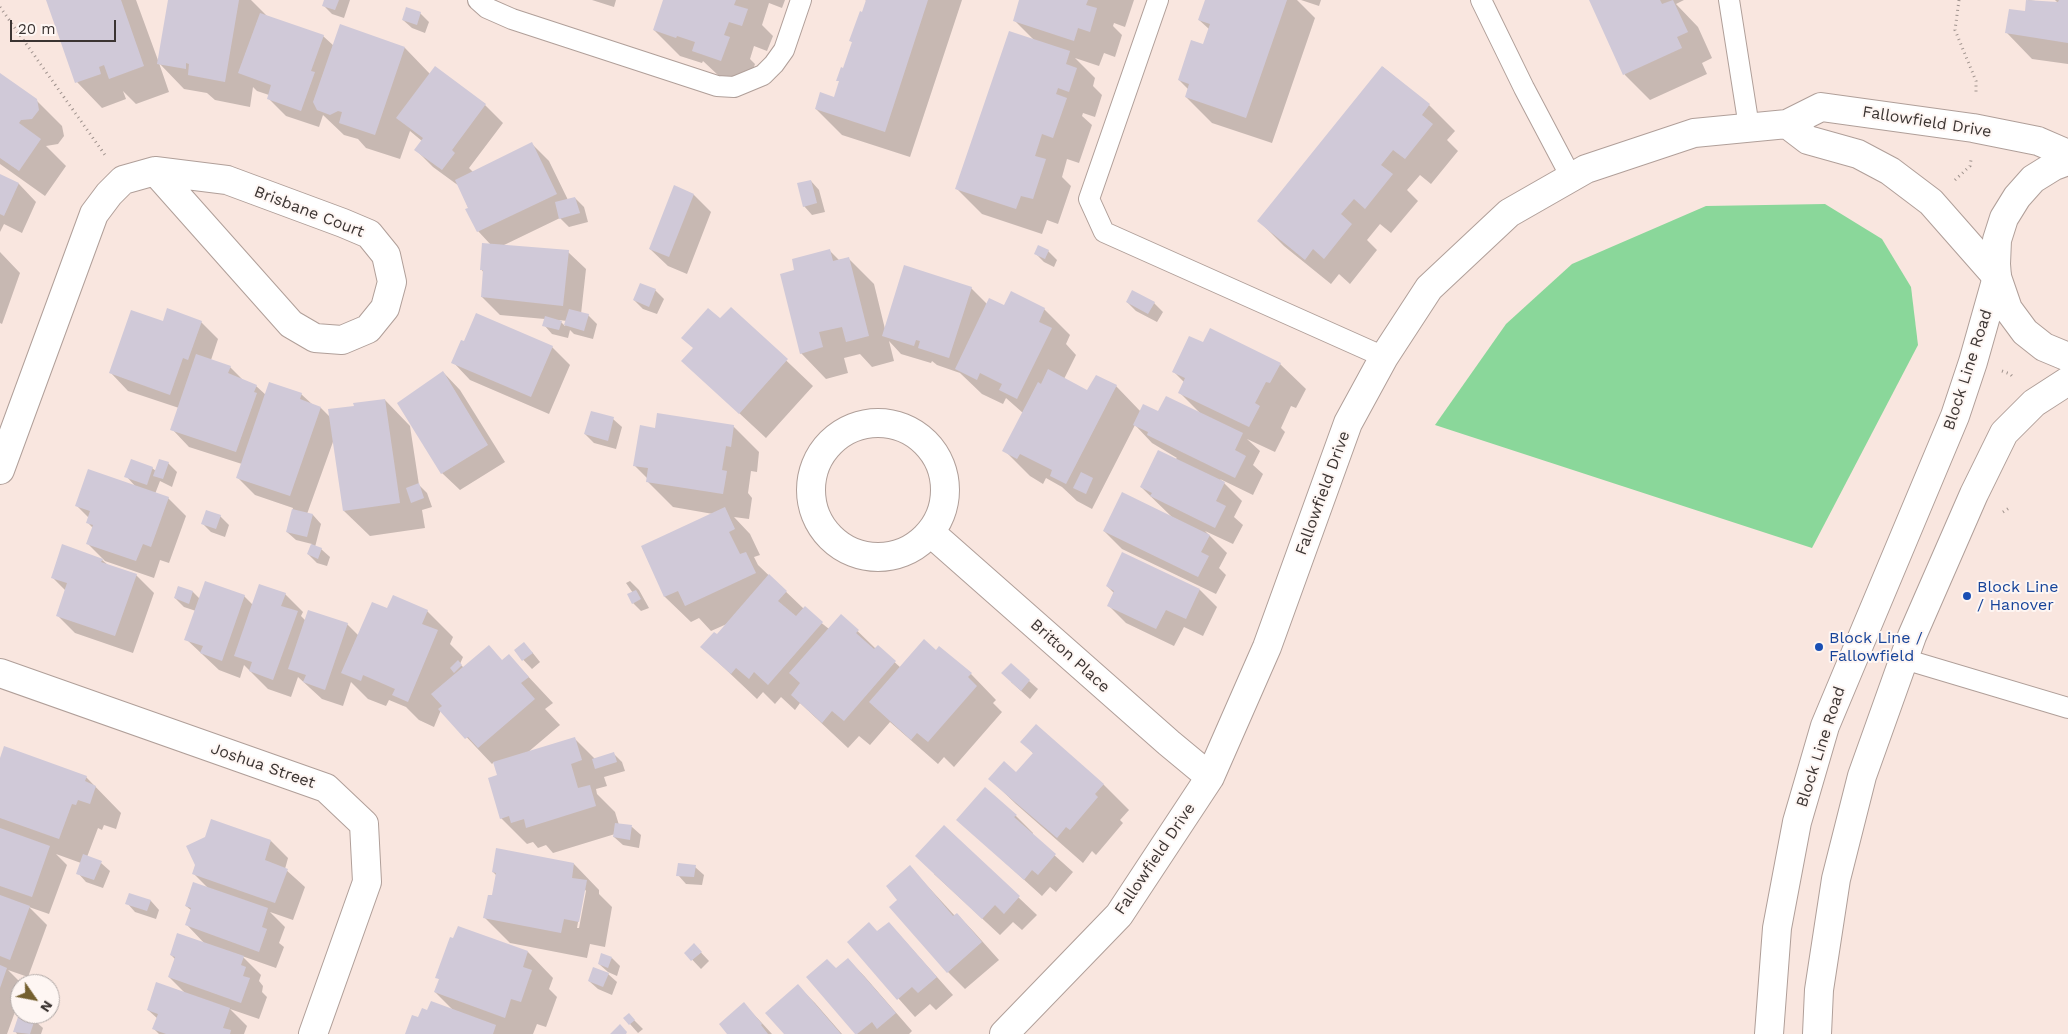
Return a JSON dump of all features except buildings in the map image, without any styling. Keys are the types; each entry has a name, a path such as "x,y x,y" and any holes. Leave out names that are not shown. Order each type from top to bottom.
{"street":[{"name":"Fallowfield Drive","path":"1004,1034 1119,915 1210,777 1267,647 1348,423 1384,357 1429,288 1509,213 1586,169 1694,133 1787,124 1821,107 1973,128 2038,141 2068,154"},
{"path":"1787,124 1808,140 1858,154 1890,171 1931,202 1997,277"},
{"path":"2068,161 2054,166 2033,179 2017,197 2004,218 1998,240 1996,264 1997,277 2008,309 2025,332 2044,346 2068,357"},
{"name":"Brisbane Court","path":"123,180 155,171 227,180 369,234 386,255 392,282 386,308 368,329 342,340 315,338 291,324 155,171"},
{"path":"0,470 94,214 123,180"},
{"name":"Block Line Road","path":"1769,1034 1777,928 1797,822 1825,726 1956,416 1997,277"},
{"path":"1817,1034 1819,990 1836,879 1862,776 1904,659 1974,494 2004,433 2034,403 2068,381"},
{"path":"884,422 907,429 931,448 943,469 946,489 943,512 931,533 908,552 885,558 857,555 836,544 819,523 812,501 812,475 822,453 830,443 849,429 861,425 884,422"},
{"name":"Britton Place","path":"931,533 1210,777"},
{"name":"Joshua Street","path":"0,673 326,788 364,824 368,882 313,1034"}],"lane":[{"path":"478,0 487,8 512,19 717,86 734,87 763,74 774,64 784,50 801,0"},
{"path":"1158,0 1089,199 1104,232 1384,357"},
{"path":"1482,0 1524,88 1571,177"},
{"path":"1729,0 1749,127"},
{"path":"1904,659 2068,708"}],"path":[{"path":"1959,0 1956,30 1976,81 1976,98"},
{"path":"0,7 123,180"},
{"path":"1952,183 1970,166 1971,158"},
{"path":"1994,368 2010,374 2020,384"}],"green space":[{"path":"1825,204 1882,239 1911,287 1918,345 1812,548 1435,425 1506,324 1572,264 1706,206"}],"place":[{"name":"Block Line / Hanover","path":"1967,596"},
{"name":"Block Line / Fallowfield","path":"1819,647"}]}
